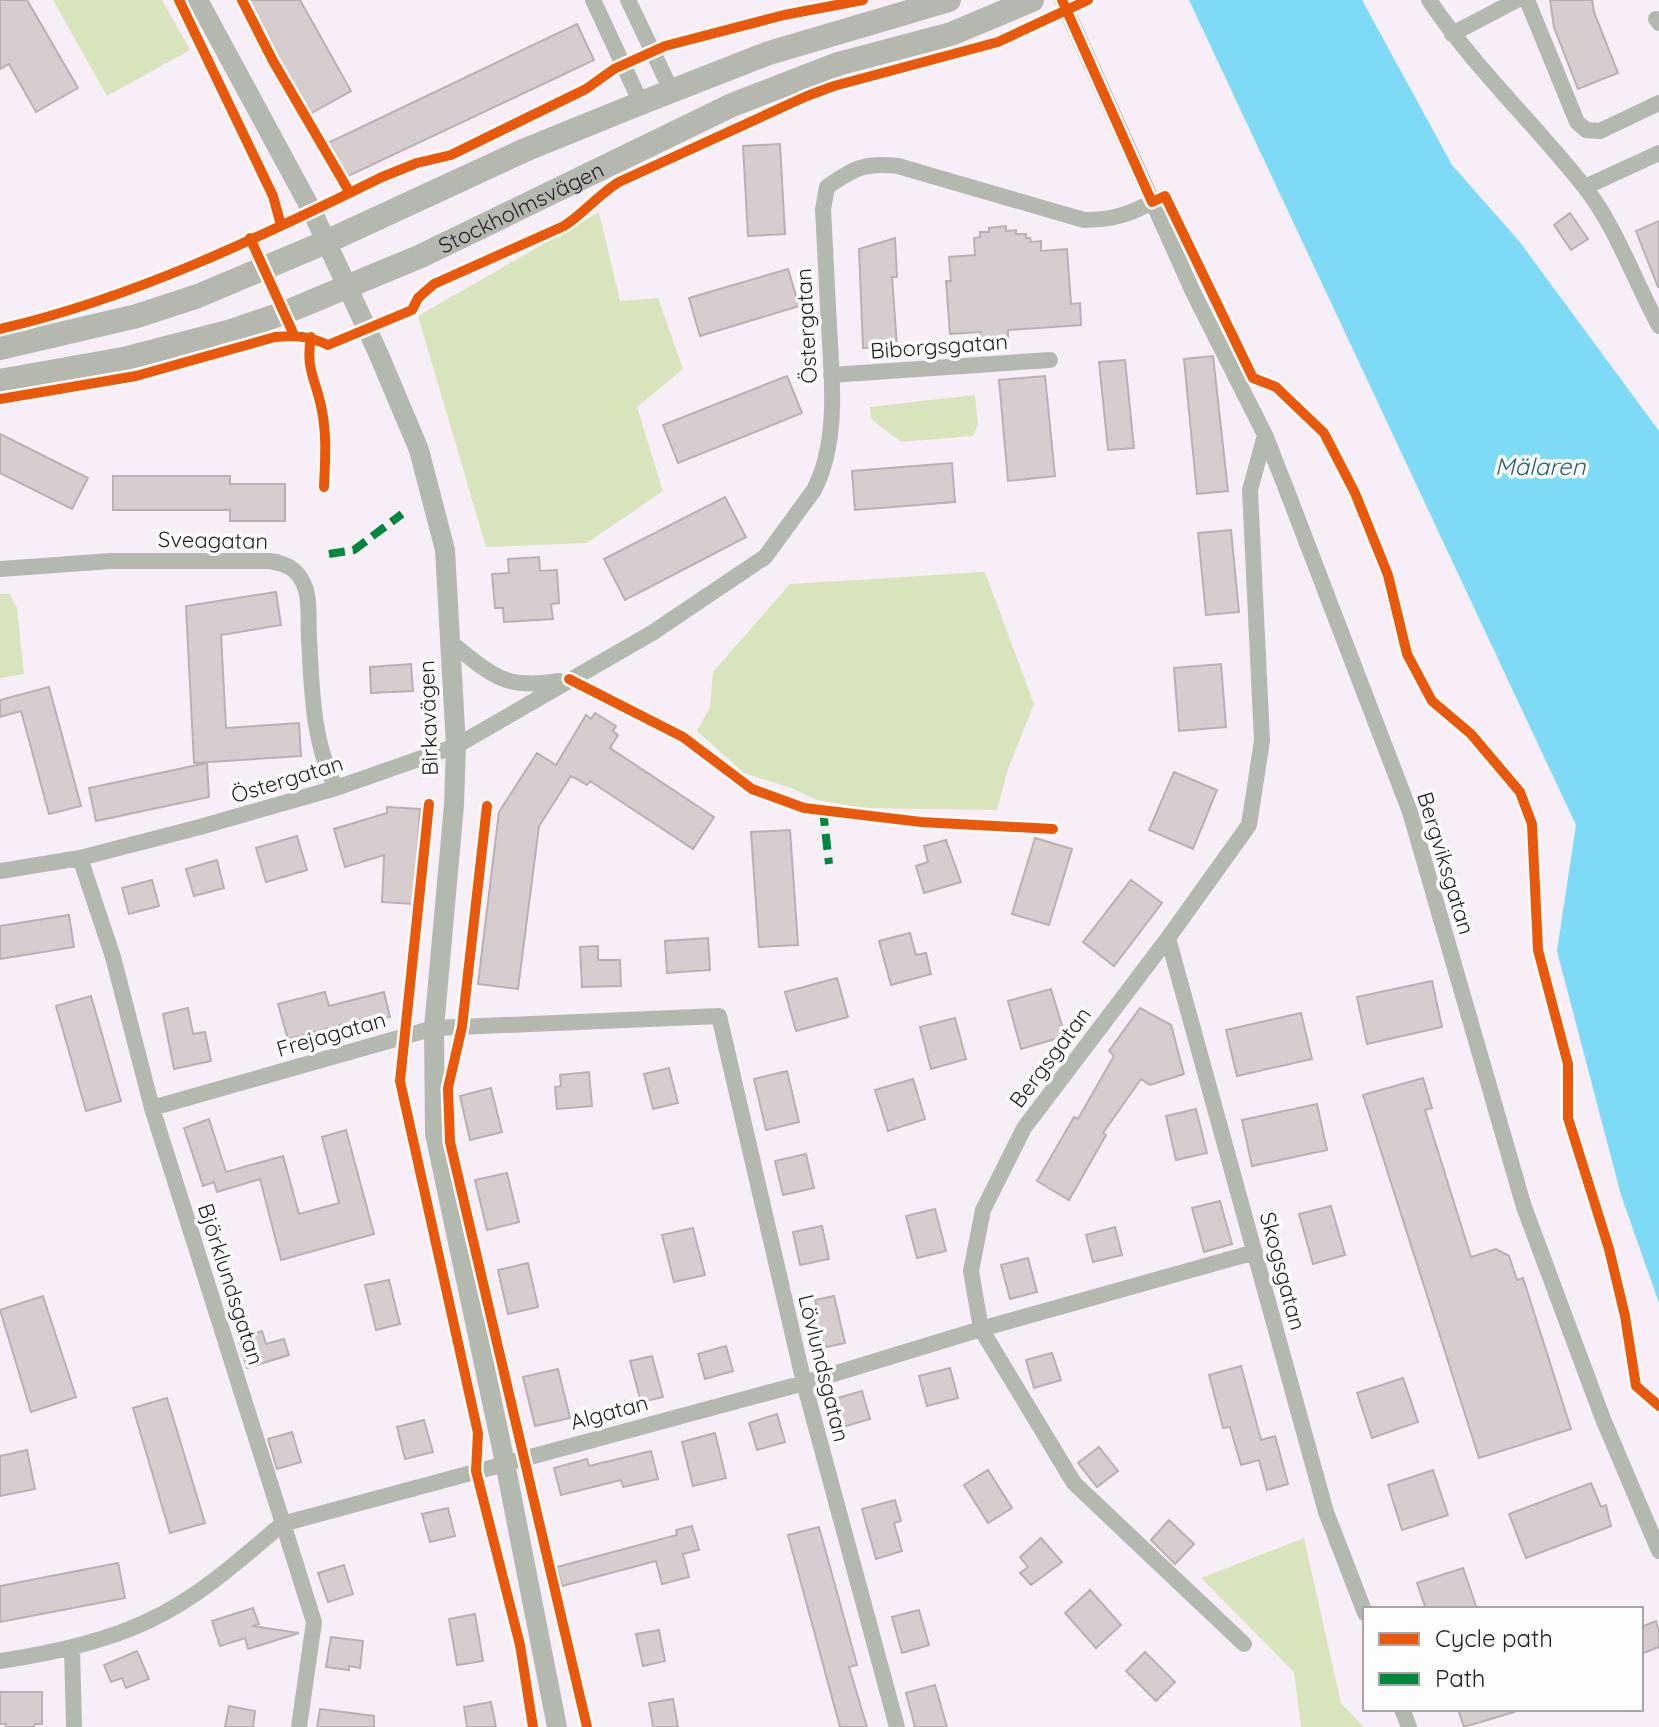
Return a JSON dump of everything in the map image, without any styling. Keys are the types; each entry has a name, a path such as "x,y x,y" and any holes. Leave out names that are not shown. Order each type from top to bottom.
{"main road":[{"path":"0,348 149,312 198,296 326,242 525,150 641,103 769,53 949,0"},
{"name":"Stockholmsvägen","path":"0,381 123,359 179,345 271,317 347,289 524,208 732,105 838,64 951,34 1032,0"}],"street":[{"name":"Birkavägen","path":"198,0 326,242 379,355 419,450 445,550 456,746 434,1028 435,1134 557,1727"},
{"path":"593,0 641,103"},
{"path":"628,0 672,92"},
{"name":"Bergviksgatan","path":"1062,0 1193,292 1265,435 1410,812 1524,1207 1603,1419 1659,1551"},
{"path":"1429,0 1452,34 1585,187 1611,230 1659,326"},
{"path":"1452,34 1517,0"},
{"path":"1527,0 1577,122 1586,130 1600,131 1659,103"},
{"path":"1585,187 1659,153"},
{"name":"Östergatan","path":"0,871 80,858 200,827 336,788 456,746 652,633 765,557 820,479 831,430 823,209 827,187 851,169 879,164 898,166 1084,220 1110,220 1131,214 1152,202"},
{"name":"Biborgsgatan","path":"831,375 1050,360"},
{"name":"Bergsgatan","path":"1244,1644 1074,1483 981,1329 971,1271 983,1210 1024,1128 1249,825 1262,741 1250,490 1265,435"},
{"name":"Sveagatan","path":"0,569 111,561 285,563 297,571 306,591 313,712 323,763 336,788"},
{"name":"Östergatan","path":"450,642 500,680 531,685 569,679"},
{"name":"Björklundsgatan","path":"80,858 113,957 152,1108 314,1622 299,1727"},
{"name":"Skogsgatan","path":"1168,938 1326,1512 1363,1608"},
{"name":"Frejagatan","path":"152,1108 434,1028 719,1016"},
{"name":"Lövlundsgatan","path":"719,1016 804,1383 897,1727"},
{"name":"Algatan","path":"0,1661 72,1647 146,1622 177,1606 221,1575 282,1524 804,1383 981,1329 1255,1252"},
{"path":"72,1647 74,1727"}],"green space":[{"path":"53,0 162,0 190,50 107,96"},
{"path":"599,212 620,301 658,298 683,369 637,407 663,491 587,543 486,547 418,316"},
{"path":"975,395 978,424 973,436 901,442 871,419 870,407"},
{"path":"985,572 1034,704 1008,769 997,810 863,808 817,800 744,773 697,731 710,707 713,672 790,584"},
{"path":"0,594 10,594 17,608 24,674 0,678"},
{"path":"1304,1538 1341,1703 1364,1727 1301,1727 1294,1672 1201,1578"}],"water":[{"name":"Mälaren","path":"1189,0 1362,0 1452,165 1519,241 1659,431 1659,1303 1621,1195 1557,951 1576,825"}],"building":[{"path":"0,0 27,0 78,88 36,112 9,64 0,69"},
{"path":"245,0 300,0 351,91 308,115"},
{"path":"1550,0 1592,0 1618,73 1578,89 1554,27"},
{"path":"577,24 594,60 344,178 328,143"},
{"path":"780,144 785,234 748,236 743,146"},
{"path":"1570,213 1588,239 1571,250 1554,225"},
{"path":"1659,221 1659,287 1658,287 1636,231"},
{"path":"1006,226 1006,231 1016,230 1016,234 1026,234 1031,242 1041,241 1041,251 1067,249 1071,304 1080,303 1081,325 1008,330 1008,338 981,340 980,332 950,334 946,281 951,281 949,257 975,255 974,238 980,237 980,232"},
{"path":"895,238 897,277 892,277 897,346 863,348 859,249"},
{"path":"788,269 799,306 700,336 689,298"},
{"path":"1213,356 1228,491 1197,494 1184,359"},
{"path":"1125,360 1134,448 1108,450 1099,362"},
{"path":"787,376 802,413 678,463 663,425"},
{"path":"1045,376 1055,476 1008,481 999,380"},
{"path":"0,434 88,478 72,509 0,473"},
{"path":"952,463 955,502 855,510 852,471"},
{"path":"113,476 230,476 230,484 285,484 285,521 230,521 230,510 113,510"},
{"path":"725,497 746,537 625,600 604,559"},
{"path":"1231,530 1239,612 1206,615 1198,533"},
{"path":"539,557 540,571 557,570 559,603 551,604 553,619 504,622 503,608 495,608 492,574 509,573 508,559"},
{"path":"276,592 281,625 221,635 226,728 299,723 301,756 194,763 186,606"},
{"path":"411,664 413,691 371,693 370,667"},
{"path":"1221,664 1226,727 1179,731 1174,668"},
{"path":"49,687 81,806 49,814 21,711 0,717 0,700"},
{"path":"595,713 616,726 613,731 618,735 610,748 714,817 693,849 590,781 587,785 571,776 539,826 518,989 478,984 499,812 537,753 556,765 586,715 591,719"},
{"path":"207,763 209,797 96,821 89,788"},
{"path":"1174,772 1217,790 1193,849 1149,830"},
{"path":"387,807 420,809 414,904 382,902 384,855 345,867 334,829 387,813"},
{"path":"790,830 798,945 759,947 751,832"},
{"path":"297,836 307,870 266,882 256,848"},
{"path":"1035,838 1072,849 1049,925 1012,914"},
{"path":"946,840 961,882 924,893 916,866 928,862 924,846"},
{"path":"217,860 224,888 194,896 186,869"},
{"path":"152,880 159,906 129,914 122,888"},
{"path":"1131,880 1162,903 1114,966 1083,942"},
{"path":"69,915 74,947 0,959 0,926"},
{"path":"910,933 916,955 926,953 931,974 891,985 879,941"},
{"path":"708,938 710,970 667,973 665,941"},
{"path":"598,946 598,960 620,960 621,986 582,987 580,947"},
{"path":"837,978 848,1017 796,1031 785,992"},
{"path":"1432,981 1442,1027 1367,1044 1357,997"},
{"path":"1051,989 1065,1036 1021,1049 1008,1001"},
{"path":"325,992 329,1006 384,992 390,1017 360,1024 359,1020 288,1039 278,1004"},
{"path":"91,996 121,1101 86,1111 56,1006"},
{"path":"188,1008 193,1034 205,1032 211,1061 174,1069 163,1014"},
{"path":"1140,1008 1171,1025 1184,1074 1150,1085 1141,1079 1103,1133 1106,1135 1069,1200 1037,1181 1114,1056 1109,1051"},
{"path":"1301,1013 1312,1059 1237,1076 1226,1030"},
{"path":"955,1018 966,1059 931,1069 920,1027"},
{"path":"669,1068 678,1103 653,1109 644,1074"},
{"path":"787,1071 799,1122 766,1130 754,1079"},
{"path":"589,1072 592,1106 557,1109 555,1087 561,1086 560,1075"},
{"path":"1423,1078 1432,1108 1425,1110 1471,1257 1496,1249 1509,1256 1517,1280 1523,1278 1571,1429 1479,1458 1363,1095"},
{"path":"913,1079 925,1119 888,1131 875,1090"},
{"path":"491,1088 502,1132 470,1140 460,1096"},
{"path":"1317,1104 1327,1150 1252,1166 1242,1120"},
{"path":"1196,1109 1207,1153 1176,1160 1166,1116"},
{"path":"209,1119 226,1172 283,1156 299,1214 339,1203 322,1137 346,1130 374,1234 281,1260 260,1179 217,1192 214,1182 203,1186 184,1128"},
{"path":"806,1154 814,1188 783,1195 775,1161"},
{"path":"507,1173 519,1222 487,1230 475,1180"},
{"path":"1220,1201 1232,1244 1204,1252 1192,1208"},
{"path":"1331,1206 1345,1255 1313,1264 1299,1214"},
{"path":"935,1209 946,1251 917,1258 906,1216"},
{"path":"822,1226 829,1259 800,1265 793,1232"},
{"path":"1115,1227 1122,1255 1093,1262 1086,1235"},
{"path":"693,1228 705,1275 674,1282 662,1235"},
{"path":"1028,1258 1037,1292 1010,1299 1001,1265"},
{"path":"528,1263 538,1307 508,1314 498,1270"},
{"path":"389,1280 400,1324 376,1330 365,1285"},
{"path":"43,1296 76,1397 31,1412 0,1310"},
{"path":"834,1296 845,1343 817,1349 809,1315 818,1313 815,1300"},
{"path":"262,1331 266,1344 284,1339 289,1355 247,1368 238,1339"},
{"path":"726,1346 733,1371 705,1379 698,1354"},
{"path":"1052,1353 1061,1380 1034,1388 1026,1360"},
{"path":"652,1356 663,1397 641,1402 630,1361"},
{"path":"1241,1366 1261,1440 1275,1436 1288,1484 1267,1490 1259,1460 1241,1465 1230,1427 1223,1428 1209,1375"},
{"path":"950,1368 958,1398 927,1406 919,1376"},
{"path":"558,1369 570,1418 535,1426 523,1377"},
{"path":"1403,1378 1418,1422 1372,1438 1357,1393"},
{"path":"862,1391 870,1419 839,1428 831,1400"},
{"path":"167,1398 205,1523 170,1533 133,1408"},
{"path":"777,1414 785,1442 757,1450 749,1423"},
{"path":"424,1420 433,1452 405,1459 397,1427"},
{"path":"292,1432 301,1462 277,1469 268,1439"},
{"path":"715,1433 726,1478 693,1486 682,1442"},
{"path":"1099,1447 1118,1471 1097,1487 1078,1463"},
{"path":"27,1450 35,1489 0,1496 0,1456"},
{"path":"651,1451 658,1479 623,1487 621,1480 561,1495 554,1468 587,1459 589,1466"},
{"path":"988,1470 1012,1508 988,1523 964,1485"},
{"path":"1433,1470 1448,1515 1402,1530 1388,1485"},
{"path":"1591,1483 1601,1507 1606,1505 1611,1526 1526,1558 1509,1514"},
{"path":"895,1500 901,1521 894,1523 902,1551 876,1559 862,1509"},
{"path":"448,1508 455,1536 430,1542 422,1514"},
{"path":"1169,1520 1194,1544 1175,1564 1151,1540"},
{"path":"692,1526 699,1550 683,1554 689,1577 662,1584 656,1561 562,1586 557,1567 677,1535 676,1530"},
{"path":"819,1527 857,1665 849,1667 867,1727 840,1727 788,1535"},
{"path":"1041,1538 1062,1562 1031,1585 1020,1573 1028,1567 1020,1557"},
{"path":"118,1563 125,1598 0,1622 0,1586"},
{"path":"344,1565 353,1594 328,1602 318,1573"},
{"path":"1463,1568 1476,1607 1425,1607 1417,1583"},
{"path":"1090,1590 1121,1625 1096,1648 1065,1613"},
{"path":"253,1608 259,1624 252,1626 299,1633 248,1649 245,1638 220,1646 212,1621"},
{"path":"919,1610 929,1645 902,1653 892,1617"},
{"path":"475,1614 483,1661 457,1665 449,1619"},
{"path":"1656,1621 1659,1647 1643,1653 1643,1626"},
{"path":"659,1630 665,1661 643,1666 636,1634"},
{"path":"331,1637 363,1641 360,1668 326,1667"},
{"path":"137,1651 149,1679 126,1688 122,1678 111,1682 104,1665"},
{"path":"1145,1652 1175,1682 1156,1701 1126,1671"},
{"path":"935,1685 947,1727 915,1727 906,1693"},
{"path":"0,1692 42,1692 42,1724 6,1727 6,1724 0,1724"},
{"path":"673,1699 678,1727 653,1727 649,1703"},
{"path":"491,1702 496,1727 467,1727 464,1707"},
{"path":"229,1706 255,1711 253,1727 225,1727"},
{"path":"320,1709 374,1716 374,1727 317,1727"},
{"path":"1459,1711 1514,1712 1464,1727"}],"marked path":[{"path":"329,554 354,550 402,514"},
{"path":"823,810 829,864"}],"cycle path":[{"path":"179,0 273,196 281,225"},
{"path":"242,0 273,61 350,193"},
{"path":"0,329 98,301 195,264 382,177 417,163 451,155 586,89 614,69 665,46 784,15 863,0"},
{"path":"1062,0 1152,202 1165,196 1253,378 1276,387 1324,433 1355,493 1388,575 1407,654 1432,701 1471,734 1520,792 1532,824 1538,950 1568,1064 1568,1118 1609,1249 1625,1316 1636,1386 1659,1406"},
{"path":"0,399 136,376 275,337 302,337 328,345 412,310 418,298 434,284 564,226 619,182 807,96 998,42 1088,0"},
{"path":"250,238 294,335"},
{"path":"311,337 311,367 325,430 324,487"},
{"path":"569,679 683,737 752,789 804,808 921,822 1053,829"},
{"path":"429,804 400,1081 478,1433 476,1471 520,1645 533,1727"},
{"path":"487,806 462,1027 448,1088 450,1142 587,1727"}]}
